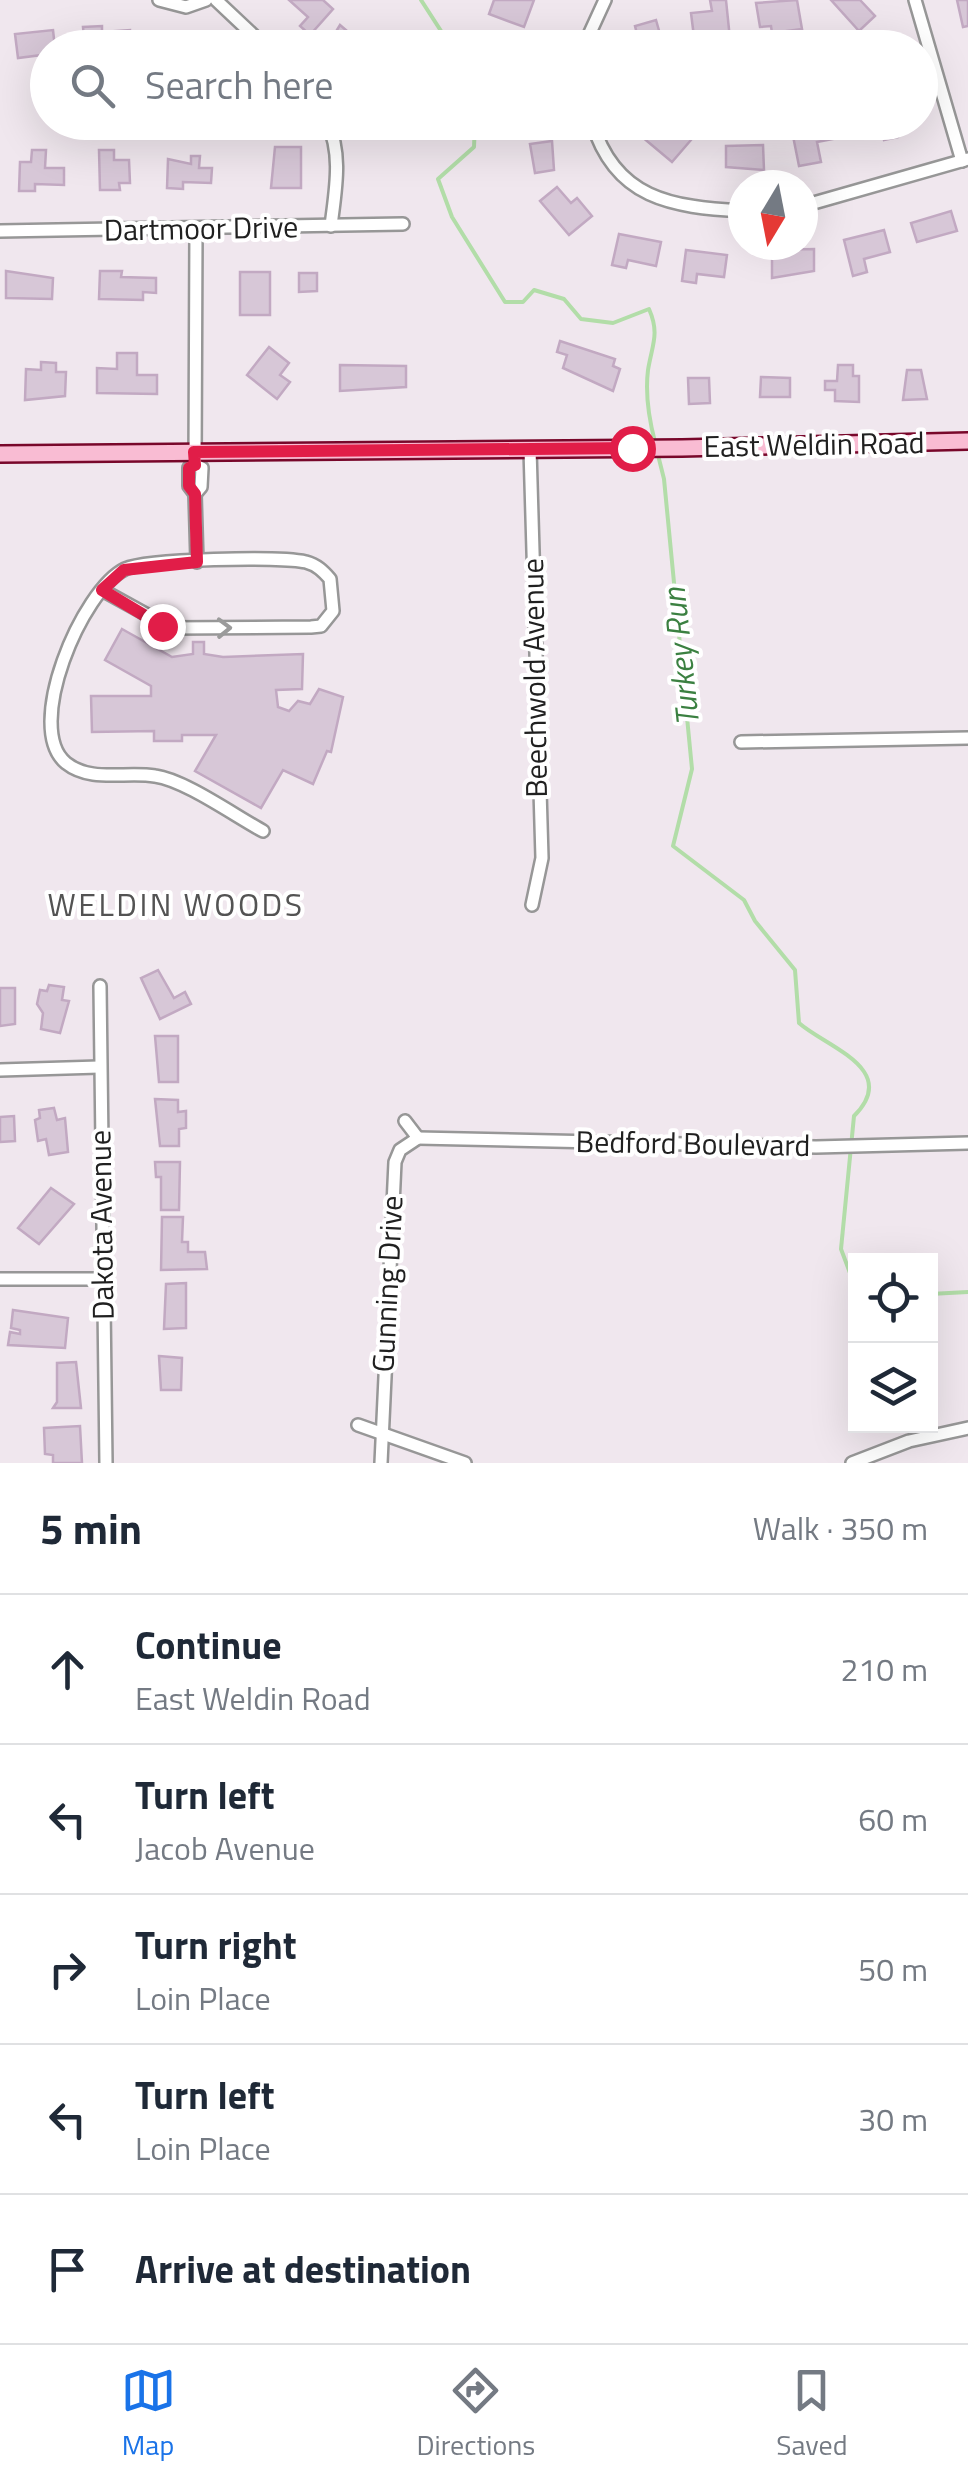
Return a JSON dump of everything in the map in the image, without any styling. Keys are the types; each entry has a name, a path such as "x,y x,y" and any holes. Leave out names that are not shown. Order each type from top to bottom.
{"street":[{"path":"160,0 186,7 206,0"},
{"path":"216,0 248,30"},
{"path":"588,30 605,0"},
{"path":"915,0 924,30"},
{"path":"818,202 965,160 938,74"},
{"path":"332,226 337,175 334,140"},
{"path":"599,140 609,165 644,192 700,209 728,210"},
{"name":"Dartmoor Drive","path":"0,232 402,224"},
{"path":"196,230 195,458 202,468 202,487 195,494 197,562"},
{"name":"East Weldin Road","path":"0,454 195,458 968,441"},
{"name":"Beechwold Avenue","path":"530,449 542,858 532,905"},
{"path":"102,590 171,628 312,627 321,626 333,611 330,580 314,565 197,562 124,570 102,590 54,680 53,741 58,752 82,771 166,779 263,831"},
{"path":"741,742 968,738"},
{"name":"Dakota Avenue","path":"100,986 106,1463"},
{"path":"0,1070 99,1068"},
{"path":"404,1120 418,1138"},
{"name":"Bedford Boulevard","path":"418,1138 838,1147 968,1144"},
{"name":"Gunning Drive","path":"381,1463 395,1162 400,1150 418,1138"},
{"path":"0,1279 102,1279"},
{"path":"358,1425 465,1463"},
{"path":"852,1463 909,1441 968,1428"}],"building":[{"path":"289,0 323,0 333,9 314,30 300,26 308,17"},
{"path":"494,0 534,0 524,27 489,14"},
{"path":"710,0 726,0 729,30 693,30 691,13 712,11"},
{"path":"797,0 802,29 760,27 756,3"},
{"path":"831,0 860,0 875,16 858,30"},
{"path":"957,0 968,0 968,26 963,27"},
{"path":"656,20 659,30 636,30 635,26"},
{"path":"102,26 102,30 83,30"},
{"path":"30,32 30,56 18,58 15,34"},
{"path":"646,140 691,140 672,162"},
{"path":"794,140 828,140 817,142 821,162 799,166"},
{"path":"552,141 554,170 535,173 530,144"},
{"path":"763,145 764,170 726,167 726,146"},
{"path":"275,147 301,147 301,188 271,188"},
{"path":"32,150 46,150 45,168 64,168 64,185 35,184 35,191 19,191 20,162 31,162"},
{"path":"99,150 114,150 114,160 129,160 130,183 119,183 120,190 100,190"},
{"path":"191,156 200,156 199,168 212,168 211,183 183,182 183,189 167,188 168,159 191,164"},
{"path":"557,187 571,203 577,198 592,216 569,235 540,201"},
{"path":"951,211 957,231 917,242 911,223"},
{"path":"884,230 890,252 864,259 867,272 853,276 844,240"},
{"path":"619,234 661,242 656,266 628,260 626,268 612,265"},
{"path":"686,250 727,255 724,277 697,274 696,283 682,281"},
{"path":"772,260 814,260 814,271 772,278"},
{"path":"6,271 53,278 52,299 6,298"},
{"path":"100,271 122,271 121,277 156,278 156,293 143,292 143,300 99,299"},
{"path":"240,272 270,272 270,315 240,315"},
{"path":"299,273 317,273 317,291 299,292"},
{"path":"560,341 615,359 613,366 620,369 613,391 563,368 567,355 557,352"},
{"path":"269,347 289,363 280,375 290,382 277,399 247,375"},
{"path":"117,353 137,353 137,375 157,375 157,394 97,393 97,368 117,369"},
{"path":"41,362 56,363 56,372 66,372 65,396 25,400 26,369 41,370"},
{"path":"340,365 406,366 406,387 340,391"},
{"path":"838,365 853,365 853,376 859,376 859,402 835,401 835,390 825,390 825,381 837,381"},
{"path":"907,370 921,370 927,399 903,400"},
{"path":"761,377 790,378 790,397 760,397"},
{"path":"688,378 709,378 710,403 689,404"},
{"path":"122,629 172,657 193,654 193,642 204,642 204,654 223,657 303,654 302,689 276,690 278,707 289,711 298,701 310,704 319,689 343,697 331,752 327,751 313,784 283,770 261,808 195,771 216,735 182,735 182,741 154,741 154,731 92,732 91,696 151,696 151,686 105,660"},
{"path":"158,970 174,998 185,992 191,1004 160,1019 141,978"},
{"path":"49,985 64,987 62,1000 69,1001 60,1033 41,1029 43,1013 37,1004 40,990 47,991"},
{"path":"0,988 15,988 15,1024 0,1026"},
{"path":"155,1036 178,1036 178,1082 159,1082"},
{"path":"155,1099 178,1100 178,1112 186,1111 186,1128 179,1129 179,1146 160,1146"},
{"path":"54,1108 57,1120 65,1118 68,1152 49,1155 46,1139 38,1141 35,1120 40,1118 39,1110"},
{"path":"14,1116 15,1141 0,1142 0,1117"},
{"path":"155,1162 180,1162 179,1210 161,1210 161,1177 156,1177"},
{"path":"51,1188 74,1204 39,1244 18,1228"},
{"path":"162,1217 183,1217 182,1242 188,1242 188,1252 205,1252 207,1269 161,1270"},
{"path":"186,1283 186,1328 164,1329 166,1284"},
{"path":"13,1310 68,1318 65,1348 8,1345 10,1332 20,1334 20,1330 11,1328"},
{"path":"159,1356 182,1358 181,1390 161,1390"},
{"path":"76,1362 81,1408 53,1408 57,1402 57,1363"},
{"path":"80,1426 82,1463 53,1463 53,1455 45,1454 44,1428"}],"waterway":[{"name":"Turkey Run","path":"421,0 440,30"},
{"name":"Turkey Run","path":"474,140 474,147 438,179 452,217 505,302 523,302 534,290 564,299 581,319 613,323 649,309 655,333 647,397 655,442"},
{"name":"Turkey Run","path":"657,451 664,479 692,769 673,846 744,900 755,921 795,970 799,1023 864,1072 869,1085 866,1099 854,1116 841,1249 848,1268"},
{"name":"Turkey Run","path":"938,1294 968,1292"}],"district":[{"name":"WELDIN WOODS","path":"176,905"}],"route":[{"path":"162,626 102,590 124,570 140,565 197,562 195,494 189,486 194,452 632,448"}]}
